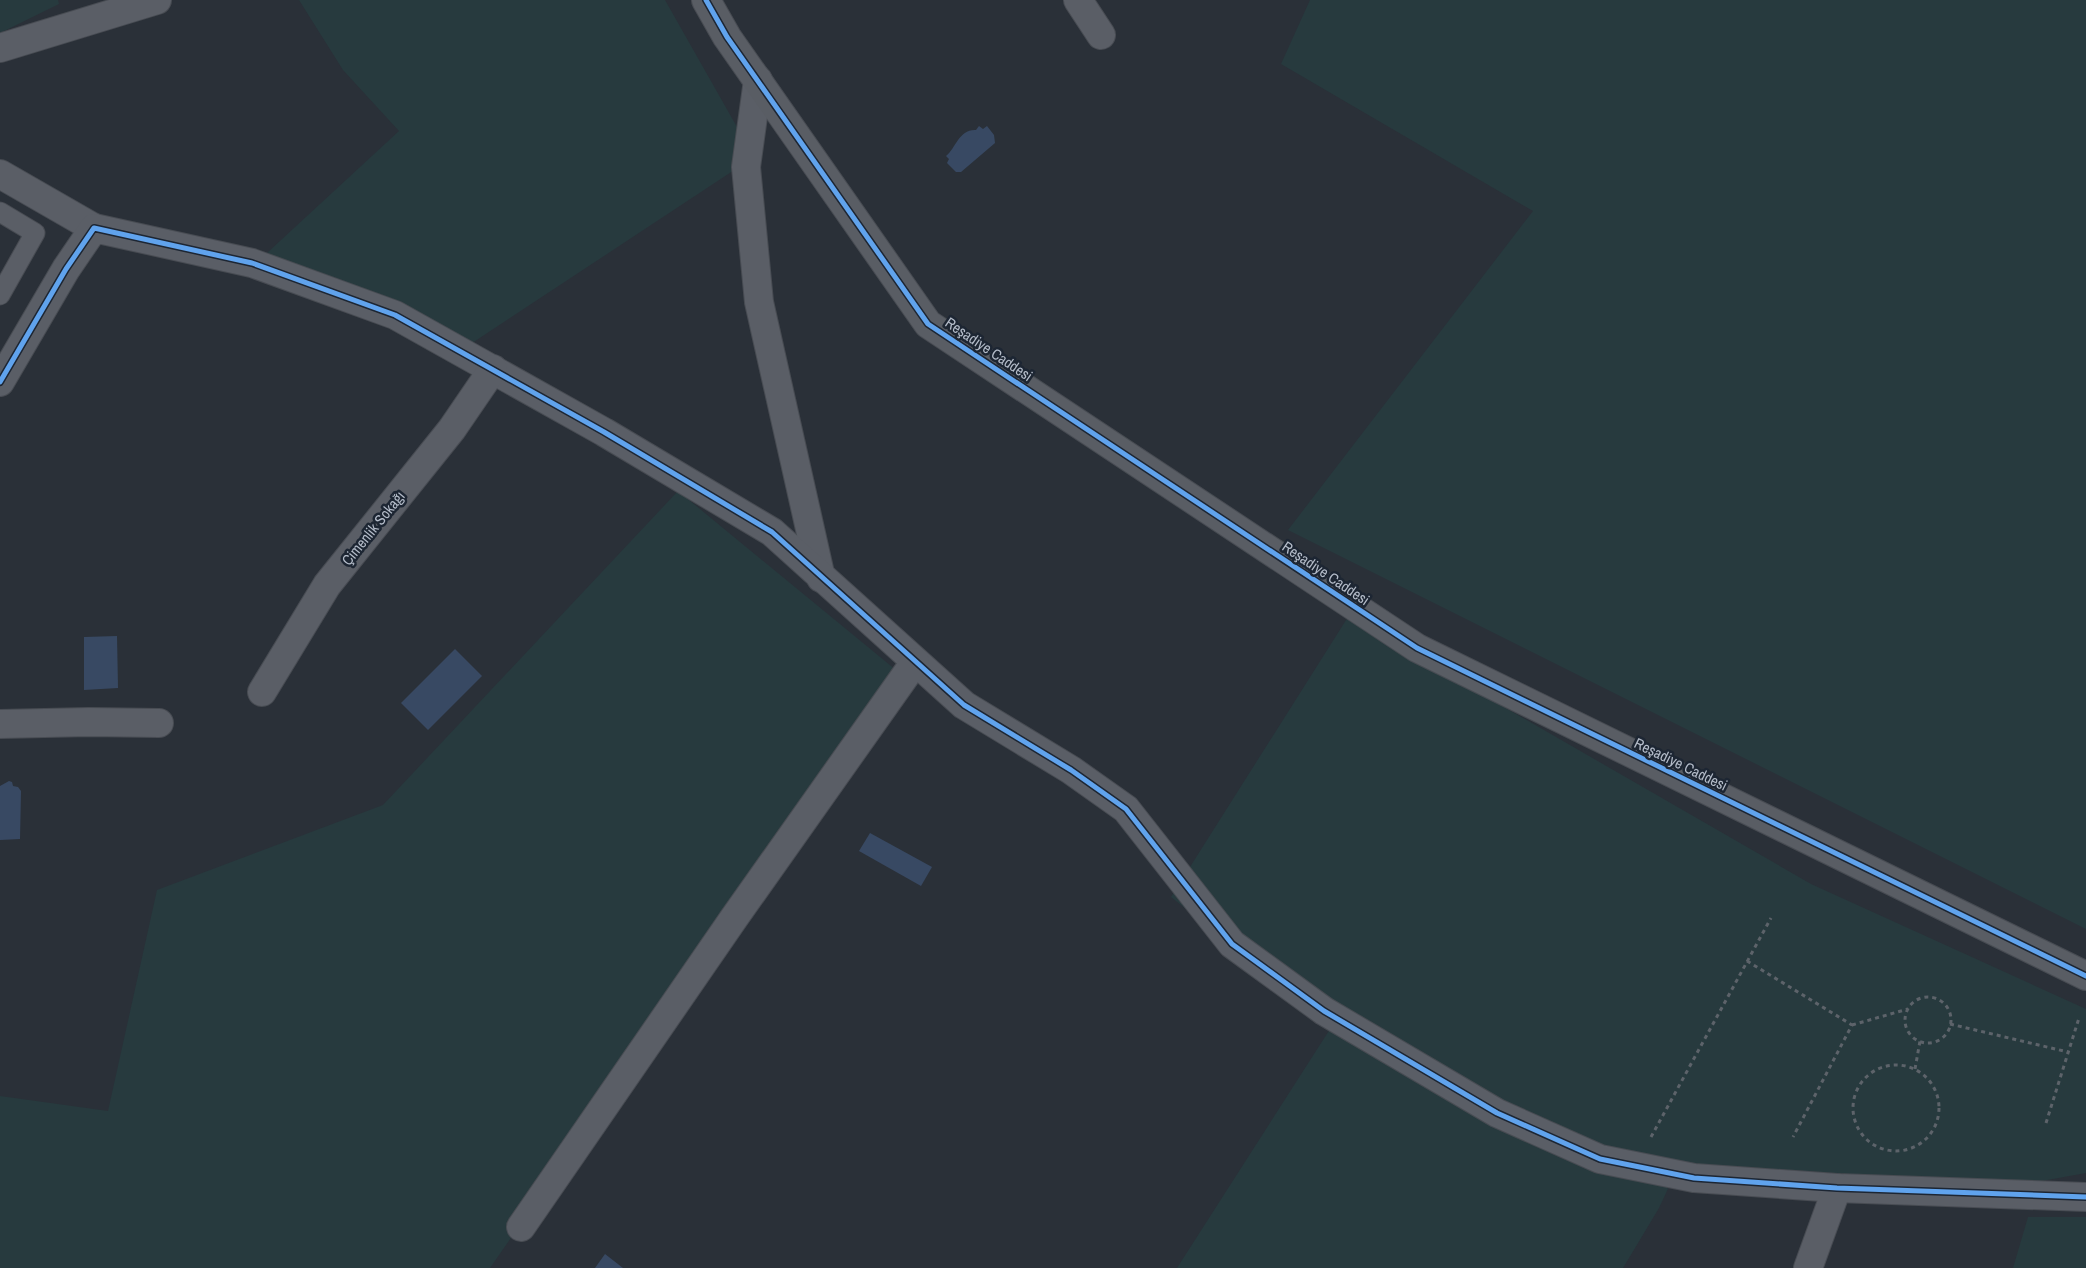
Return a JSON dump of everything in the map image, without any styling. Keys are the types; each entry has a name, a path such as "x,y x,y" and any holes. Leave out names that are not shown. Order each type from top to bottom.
{"street":[{"path":"0,48 157,0"},
{"name":"Reşadiye Caddesi","path":"706,0 727,36 928,324 1417,648 2086,976"},
{"path":"1078,0 1101,35"},
{"path":"758,80 746,167 759,302 821,578"},
{"path":"0,174 94,228 252,263 395,315 604,432 772,532 964,705 1071,770 1126,809 1232,944 1324,1011 1497,1113 1600,1159 1694,1178 1838,1188 1863,1187 2086,1197"},
{"path":"0,382 66,269 94,228"},
{"name":"Çimenlik Sokağı","path":"262,692 327,585 452,429 493,369"},
{"path":"521,1227 734,918 915,662"},
{"path":"0,724 159,723"},
{"path":"1808,1268 1838,1188"}],"lane":[{"path":"0,212 35,233 0,295"}],"path":[{"path":"1680,1175 1650,1139 1771,918"},
{"path":"1747,961 1852,1025"},
{"path":"1793,1137 1852,1025 1908,1008 1920,998 1928,996 1936,998 1948,1008 1950,1024 1943,1037 1928,1043 1920,1041 1908,1031 1906,1016 1908,1008"},
{"path":"2046,1123 2079,1018"},
{"path":"1950,1024 2068,1052"},
{"path":"1915,1069 1920,1041"},
{"path":"1904,1065 1915,1069 1925,1076 1938,1096 1938,1119 1933,1130 1926,1140 1917,1147 1905,1151 1893,1152 1871,1145 1862,1137 1853,1115 1852,1103 1858,1087 1870,1073 1880,1067 1904,1065"}],"green space":[{"path":"0,0 58,0 59,4 0,33"},
{"path":"299,0 665,0 754,157 460,351 267,253 399,131 343,70"},
{"path":"1310,0 2086,0 2086,929 1288,530 1533,211 1281,64"},
{"path":"678,491 902,675 490,1268 0,1268 0,1096 108,1111 157,890 383,805"},
{"path":"1348,617 1811,884 2086,1009 2086,1173 2019,1185 1680,1163 1659,1208 1623,1268 1177,1268 1332,1026 1171,897"},
{"path":"2028,1217 2086,1217 2086,1268 2013,1268"}],"water":[{"path":"979,126 983,129 987,126 994,135 995,143 961,172 956,172 947,163 949,159 946,156 962,136 976,130"},
{"path":"117,636 118,688 84,690 84,637"},
{"path":"455,649 482,676 428,730 401,703"},
{"path":"9,781 21,791 20,839 0,840 0,786"},
{"path":"870,833 932,867 921,886 859,851"},
{"path":"605,1254 623,1268 595,1268"}],"cycle path":[{"path":"706,0 727,37 928,324 1417,648 2086,976"},
{"path":"0,382 66,269 94,228 252,263 395,315 604,432 772,532 964,705 1071,770 1126,809 1232,944 1324,1011 1497,1113 1600,1159 1694,1178 1837,1188 2086,1197"}]}
